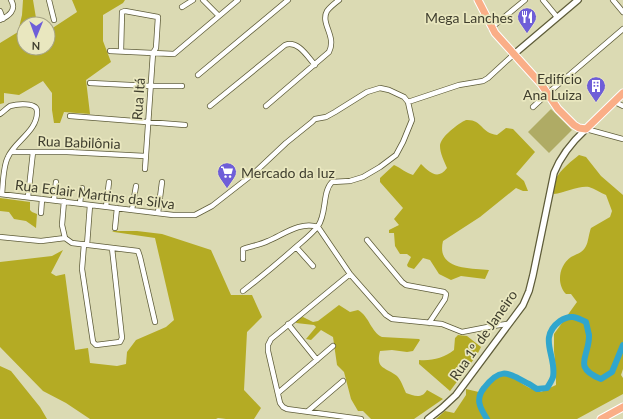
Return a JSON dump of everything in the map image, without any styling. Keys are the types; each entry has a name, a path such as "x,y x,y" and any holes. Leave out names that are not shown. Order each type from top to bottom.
{"main road":[{"path":"478,0 491,28 513,55 535,78 558,109 574,125 579,128 586,128"},
{"name":"Rua 1º de Janeiro","path":"586,128 623,93"},
{"path":"601,419 623,406"}],"street":[{"path":"0,11 2,19 8,16 13,7 11,0"},
{"path":"49,0 53,16"},
{"path":"182,7 193,0"},
{"path":"204,0 219,16"},
{"path":"110,51 174,54 238,0"},
{"path":"198,75 288,0"},
{"path":"266,106 329,52 332,47 332,40 326,21 326,16 330,7 339,0"},
{"path":"491,28 525,0"},
{"path":"543,0 557,18"},
{"path":"242,291 265,274 318,227 323,216 327,192 332,182 350,181 363,177 396,155 412,120 408,102 459,84 483,81 488,78 578,0"},
{"path":"613,0 623,12"},
{"name":"Rua Itá","path":"121,51 122,12 126,11 158,17 156,48 152,53 145,169"},
{"path":"533,108 547,94 623,29"},
{"path":"210,106 285,45 297,45 315,65"},
{"path":"90,83 182,86"},
{"name":"Rua Eclair Martins da Silva","path":"1,194 187,216 200,214 253,174 286,142 315,119 326,117 367,92 380,88 389,90 404,97 408,102"},
{"path":"615,102 623,106"},
{"path":"0,114 10,106 28,104 34,105 37,112 34,125 8,156 1,194"},
{"path":"70,116 185,126"},
{"path":"574,125 576,133 574,141"},
{"path":"586,128 623,138"},
{"name":"Rua 1º de Janeiro","path":"428,419 456,395 523,305 529,291 554,173 562,156 586,128"},
{"name":"Rua Babilônia","path":"12,152 67,152 146,156"},
{"path":"28,197 33,152"},
{"path":"54,200 56,182"},
{"path":"106,207 108,182"},
{"path":"158,213 162,182"},
{"path":"132,210 136,186"},
{"path":"80,203 82,188"},
{"path":"41,213 42,199"},
{"path":"64,201 62,225 65,238 72,243 138,250 155,322"},
{"path":"90,205 82,269 93,342 96,344 120,342 122,338 112,248"},
{"path":"114,228 117,208"},
{"path":"244,259 243,249 268,242 291,229 310,225 318,227 350,274 386,315 392,319 448,326 462,332 508,324"},
{"path":"0,238 41,241 65,238"},
{"path":"367,240 406,285 444,292 446,294 445,299 429,323"},
{"path":"296,247 313,266"},
{"path":"350,274 271,339 268,345 268,351 278,393 283,407 287,409 361,419"},
{"path":"288,324 317,360"},
{"path":"278,393 333,346"},
{"path":"308,411 343,380"}],"shaded area":[{"path":"23,0 33,0 36,16 22,15"},
{"path":"72,0 125,0 123,3 103,15 103,41 111,62 86,80 90,114 64,112 60,123 54,123 52,93 43,81 19,95 4,93 4,103 0,104 0,43 16,33 16,56 56,56 56,26 77,12"},
{"path":"551,109 572,130 549,153 528,132"},
{"path":"466,120 471,120 479,124 488,132 497,135 506,128 513,129 535,152 516,174 524,181 528,191 523,191 516,188 480,217 443,241 442,250 449,262 464,268 489,270 485,279 461,276 451,280 439,274 430,260 423,258 414,269 408,267 407,265 411,257 407,254 400,254 395,246 394,233 389,233 389,230 399,225 394,219 403,208 380,182 380,178 394,165 413,175 421,164 434,174 444,172 447,168 442,157 440,146 441,142 450,131"},
{"path":"579,155 586,157 601,176 623,195 623,369 621,375 623,378 623,394 577,419 436,419 445,411 454,413 466,395 466,389 483,393 488,384 499,376 508,375 528,387 541,392 556,385 554,334 577,302 571,294 566,294 563,290 560,275 567,260 585,248 591,228 610,217 612,211 606,195 589,187 581,187 554,194 557,176"},
{"path":"0,198 30,202 30,210 37,214 36,228 26,221 14,219 9,212 0,211"},
{"path":"112,231 137,231 162,234 211,250 231,295 252,295 262,317 247,332 244,390 261,408 254,419 90,419 66,403 43,391 0,347 0,262 52,256 63,250 51,273 56,276 65,274 75,350 88,348 90,363 117,366 126,364 127,352 136,340 166,327 174,320 155,238"},
{"path":"339,305 350,312 358,310 365,316 375,332 382,337 419,339 420,340 413,351 380,351 379,362 383,367 397,376 406,393 420,396 427,390 443,399 414,419 371,419 363,411 358,411 351,399 344,372 337,365 333,337 321,330 311,340 306,339 316,327 314,325 296,323 297,319 303,317 313,322 318,321"},
{"path":"458,335 467,336 481,347 477,355 450,391 419,364 419,360 438,358 450,353 454,350 455,338"},
{"path":"0,366 11,371 40,407 47,419 0,419"}],"waterway":[{"path":"487,419 482,411 479,400 481,392 490,381 500,374 510,375 530,384 537,389 547,388 553,377 554,369 549,348 550,334 553,327 560,321 573,317 586,322 589,342 584,365 592,375 601,379 612,372 623,345"}],"place":[{"name":"Mega Lanches","path":"527,34"},
{"name":"Edifício Ana Luiza","path":"596,103"},
{"name":"Mercado da luz","path":"227,189"}]}
